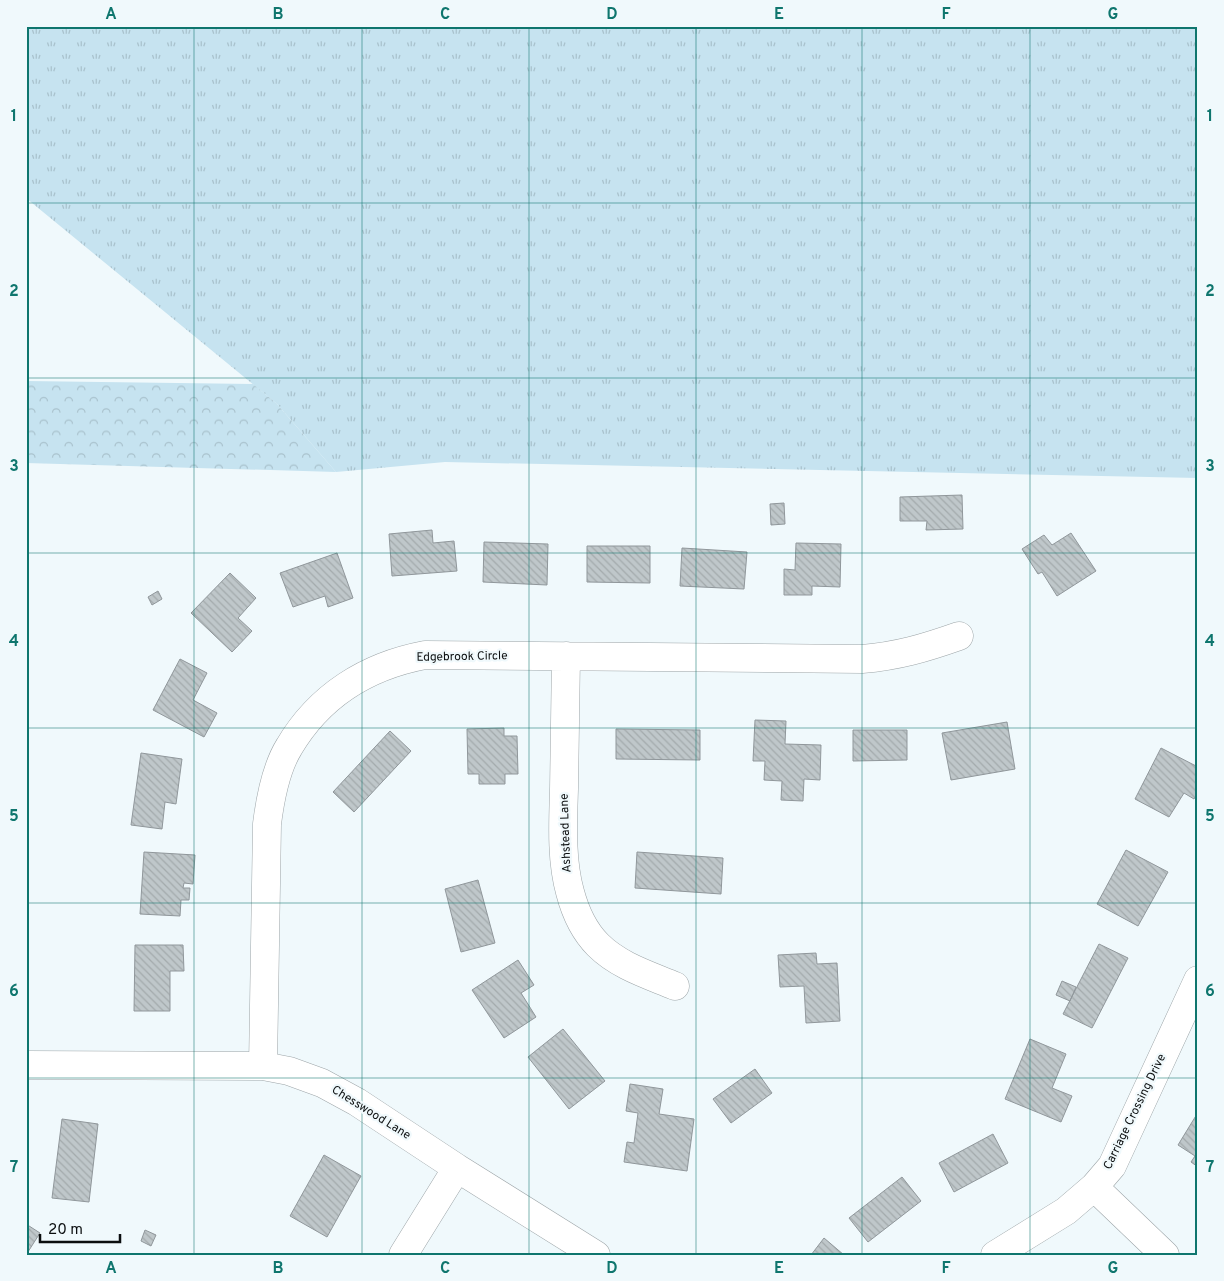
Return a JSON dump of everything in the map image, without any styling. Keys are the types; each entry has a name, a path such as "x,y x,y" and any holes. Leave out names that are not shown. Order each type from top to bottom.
{"street":[{"name":"Edgebrook Circle","path":"262,1066 269,802 288,747 319,709 340,690 369,672 405,659 424,655 862,659 892,656 930,647 959,636"},
{"name":"Ashstead Lane","path":"566,656 563,831 569,891 582,921 598,945 621,962 675,986"},
{"name":"Carriage Crossing Drive","path":"996,1255 1066,1211 1094,1187 1112,1166 1198,980"},
{"name":"Chesswood Lane","path":"26,1065 262,1066 289,1072 322,1083 356,1102 596,1255"},
{"path":"403,1255 457,1168"},
{"path":"1094,1187 1165,1255"}],"green space":[{"path":"26,26 1198,26 1198,478 445,462 336,472 277,404 26,198"},
{"path":"26,381 253,384 277,404 336,472 26,463"}],"building":[{"path":"962,495 963,529 926,530 927,521 900,521 900,497"},
{"path":"784,503 785,524 771,525 770,504"},
{"path":"432,530 433,543 454,541 457,571 392,576 389,534"},
{"path":"1071,533 1096,571 1057,596 1042,572 1038,574 1022,549 1044,535 1052,545"},
{"path":"484,542 548,544 547,585 483,582"},
{"path":"796,543 841,544 840,587 812,586 812,595 784,595 784,569 795,570"},
{"path":"587,546 650,546 650,583 587,582"},
{"path":"682,548 747,552 744,589 680,586"},
{"path":"337,553 353,598 328,607 325,596 293,607 280,573"},
{"path":"230,573 256,598 238,618 252,631 232,652 191,613"},
{"path":"158,591 162,599 152,605 148,597"},
{"path":"180,659 207,673 193,700 217,713 204,737 153,710"},
{"path":"755,720 786,721 785,744 821,745 820,780 804,779 803,801 781,800 782,781 764,780 765,761 753,761"},
{"path":"1007,722 1015,769 951,780 942,733"},
{"path":"504,728 504,736 517,736 518,774 505,774 505,784 479,784 479,774 468,774 467,729"},
{"path":"616,729 700,730 700,760 616,759"},
{"path":"853,730 907,730 907,760 853,761"},
{"path":"390,731 411,751 354,812 333,792"},
{"path":"1161,748 1198,767 1198,792 1194,799 1184,793 1169,817 1135,799"},
{"path":"141,753 182,759 176,804 165,802 162,829 131,825"},
{"path":"1126,850 1168,872 1138,926 1097,904"},
{"path":"144,852 195,855 193,884 184,883 183,888 190,888 189,900 181,900 180,916 140,914"},
{"path":"637,852 723,858 721,894 635,888"},
{"path":"478,880 495,943 461,952 445,889"},
{"path":"1099,944 1128,958 1092,1028 1063,1014"},
{"path":"135,945 183,945 184,971 170,971 170,1011 134,1011"},
{"path":"816,953 817,964 837,963 840,1021 806,1023 804,986 780,987 778,955"},
{"path":"518,960 534,985 521,993 536,1017 504,1038 472,990"},
{"path":"1062,981 1076,987 1070,1001 1056,995"},
{"path":"563,1029 605,1081 569,1109 528,1057"},
{"path":"1030,1039 1066,1054 1052,1088 1072,1096 1061,1122 1005,1099"},
{"path":"755,1069 772,1093 731,1123 713,1099"},
{"path":"630,1084 663,1089 659,1114 694,1119 687,1171 624,1162 627,1142 634,1143 638,1113 626,1111"},
{"path":"1197,1114 1198,1167 1191,1162 1195,1156 1178,1145"},
{"path":"62,1119 98,1124 89,1202 52,1198"},
{"path":"993,1134 1008,1163 954,1192 939,1163"},
{"path":"324,1155 361,1176 327,1237 290,1216"},
{"path":"902,1177 921,1201 868,1242 849,1218"},
{"path":"26,1224 40,1233 26,1255"},
{"path":"145,1230 156,1235 151,1246 141,1241"},
{"path":"824,1238 844,1255 811,1255"}]}
